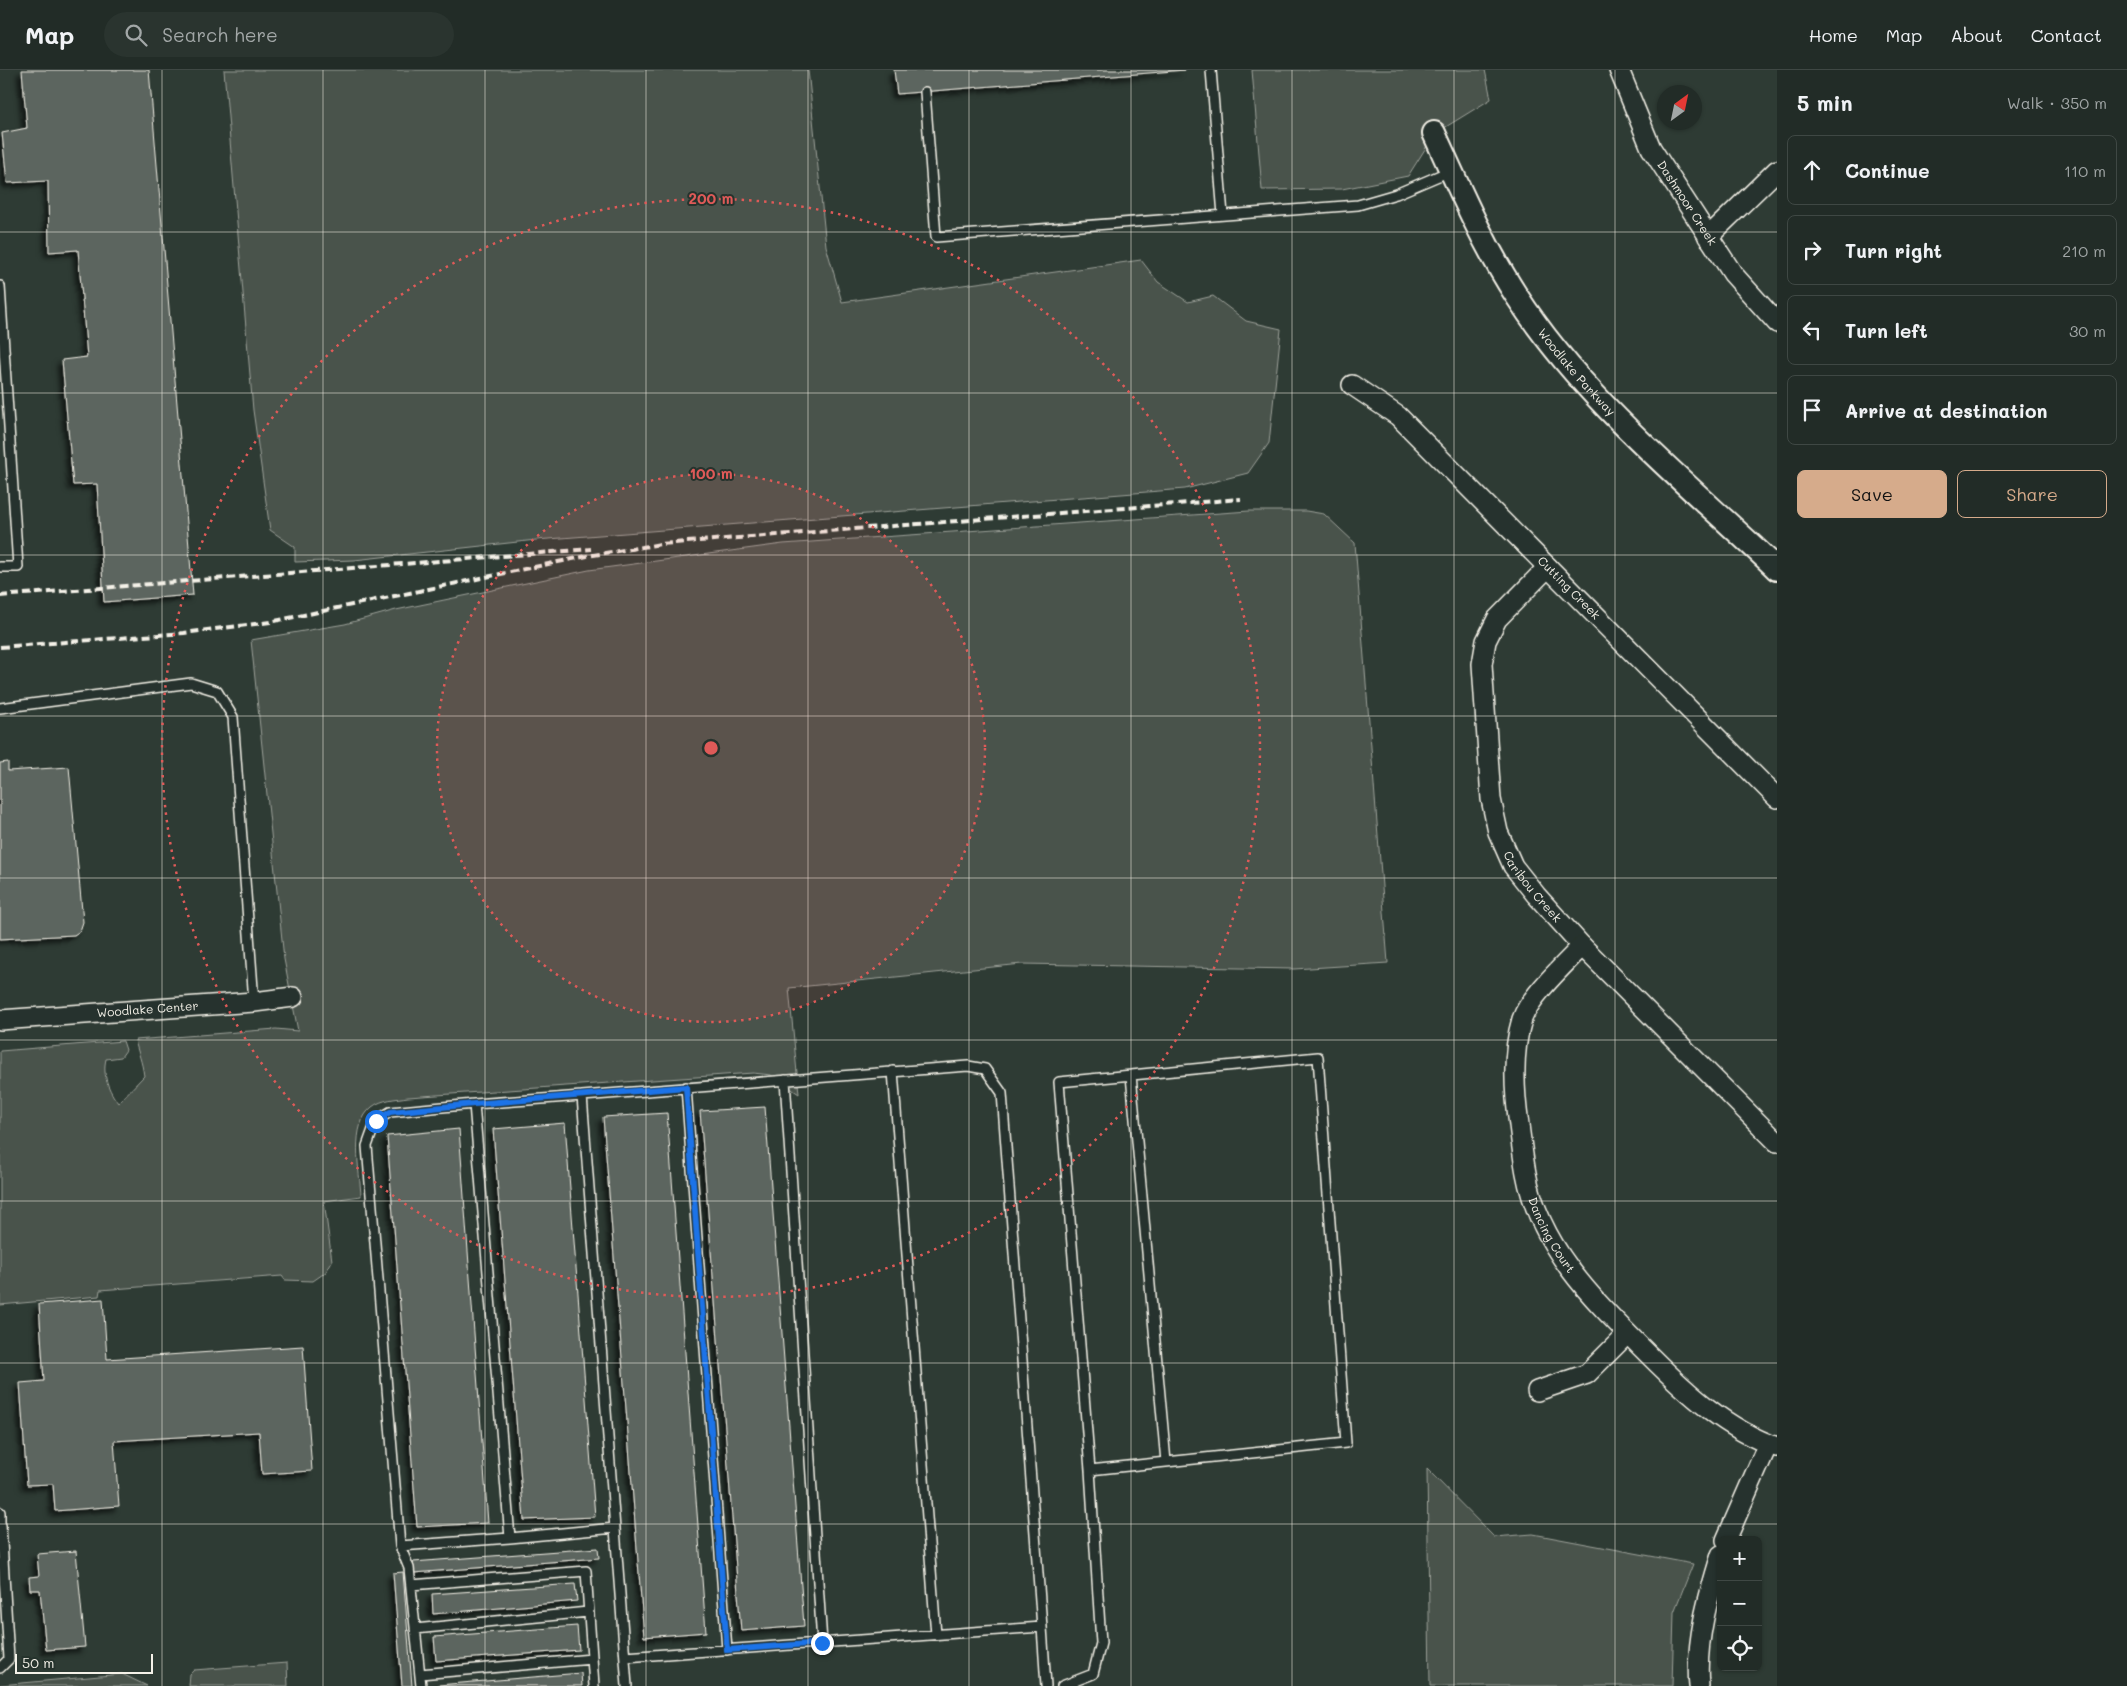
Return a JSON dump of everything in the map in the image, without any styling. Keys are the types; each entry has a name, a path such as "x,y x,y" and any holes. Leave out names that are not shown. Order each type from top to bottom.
{"street":[{"name":"Dashmoor Creek","path":"1618,70 1651,148 1733,274 1777,323"},
{"name":"Woodlake Parkway","path":"1434,133 1478,230 1516,295 1562,358 1630,433 1777,569"},
{"path":"1708,237 1777,170"},
{"name":"Cutting Creek","path":"1352,385 1398,416 1777,798"},
{"name":"Caribou Creek","path":"1548,568 1497,619 1486,642 1482,664 1491,799 1498,832 1513,866 1536,895 1582,946 1777,1142"},
{"name":"Dancing Court","path":"1582,946 1542,988 1522,1018 1516,1053 1516,1102 1526,1175 1541,1221 1563,1262 1592,1298 1682,1388 1726,1422 1773,1446"},
{"name":"Woodlake Center","path":"0,1020 254,1002 293,997"},
{"path":"1536,1391 1587,1374 1627,1334"},
{"path":"1728,1536 1773,1446"},
{"path":"1699,1686 1702,1632 1717,1567"}],"lane":[{"path":"1211,70 1223,215"},
{"path":"926,92 936,236 1358,205 1396,194 1451,171"},
{"path":"0,286 18,566 0,567"},
{"path":"0,708 191,682 217,691 233,717 254,1002"},
{"path":"1062,1686 1093,1674 1101,1644 1090,1470 1059,1082 1318,1057 1346,1443 1090,1470"},
{"path":"421,1686 410,1568 400,1546 367,1146 376,1121 390,1112 474,1104 968,1066 985,1069 1002,1093 1046,1686"},
{"path":"892,1072 936,1635"},
{"path":"1131,1075 1166,1462"},
{"path":"785,1080 822,1643"},
{"path":"686,1087 727,1650"},
{"path":"582,1096 627,1686"},
{"path":"474,1104 505,1498 510,1538"},
{"path":"0,1512 9,1659 0,1668"},
{"path":"400,1546 616,1528"},
{"path":"411,1585 586,1572 594,1686"},
{"path":"415,1629 588,1612"},
{"path":"625,1657 1042,1627"},
{"path":"420,1674 592,1659"}],"shaded area":[{"path":"224,70 808,70 826,246 842,302 1141,260 1158,282 1188,302 1213,296 1246,321 1281,329 1269,443 1248,473 1185,489 536,540 354,560 295,562 295,547 270,530 253,410"},
{"path":"1252,70 1485,70 1491,99 1444,128 1427,146 1408,176 1342,189 1262,190"},
{"path":"1249,511 1306,511 1324,514 1355,543 1388,963 1294,969 1022,964 789,988 799,1094 771,1075 753,1073 408,1097 385,1101 372,1107 360,1125 358,1162 361,1196 324,1201 332,1261 326,1272 313,1281 285,1280 282,1276 100,1290 99,1296 0,1305 0,1051 123,1041 126,1050 121,1057 106,1059 105,1065 107,1082 118,1103 144,1076 135,1040 276,1029 298,1031 284,959 251,640 345,624 396,610 589,570 783,544"},
{"path":"1427,1469 1494,1537 1533,1534 1693,1564 1674,1612 1672,1686 1430,1686"},
{"path":"287,1663 288,1686 189,1686 190,1674 194,1670"},
{"path":"122,1674 147,1686 0,1686 0,1685"}],"building":[{"path":"22,70 149,70 193,595 104,602 97,484 73,485 62,360 87,357 78,250 49,252 48,181 7,183 2,133 27,128"},
{"path":"894,70 1185,70 897,94"},
{"path":"8,762 8,771 69,767 83,922 80,931 74,935 0,939 0,763"},
{"path":"765,1107 804,1626 741,1631 700,1111"},
{"path":"667,1113 706,1632 644,1637 603,1117"},
{"path":"565,1123 595,1517 524,1520 493,1129"},
{"path":"459,1129 488,1523 417,1527 387,1136"},
{"path":"103,1299 107,1359 303,1346 312,1471 262,1474 259,1432 114,1441 119,1506 55,1511 53,1484 27,1485 20,1383 44,1381 39,1304"},
{"path":"598,1548 599,1558 414,1573 413,1562"},
{"path":"76,1551 85,1647 46,1650 40,1590 30,1590 29,1577 39,1576 37,1554"},
{"path":"403,1572 412,1686 402,1686 393,1573"},
{"path":"575,1584 577,1601 433,1614 432,1594"},
{"path":"577,1626 579,1650 436,1661 434,1637"},
{"path":"581,1673 582,1686 438,1686 438,1685"}],"railway":[{"path":"0,647 184,633 270,622 587,556 661,544 1241,499"},
{"path":"0,596 591,549"}],"route":[{"path":"376,1121 390,1112 686,1087 727,1650 822,1643"}]}
